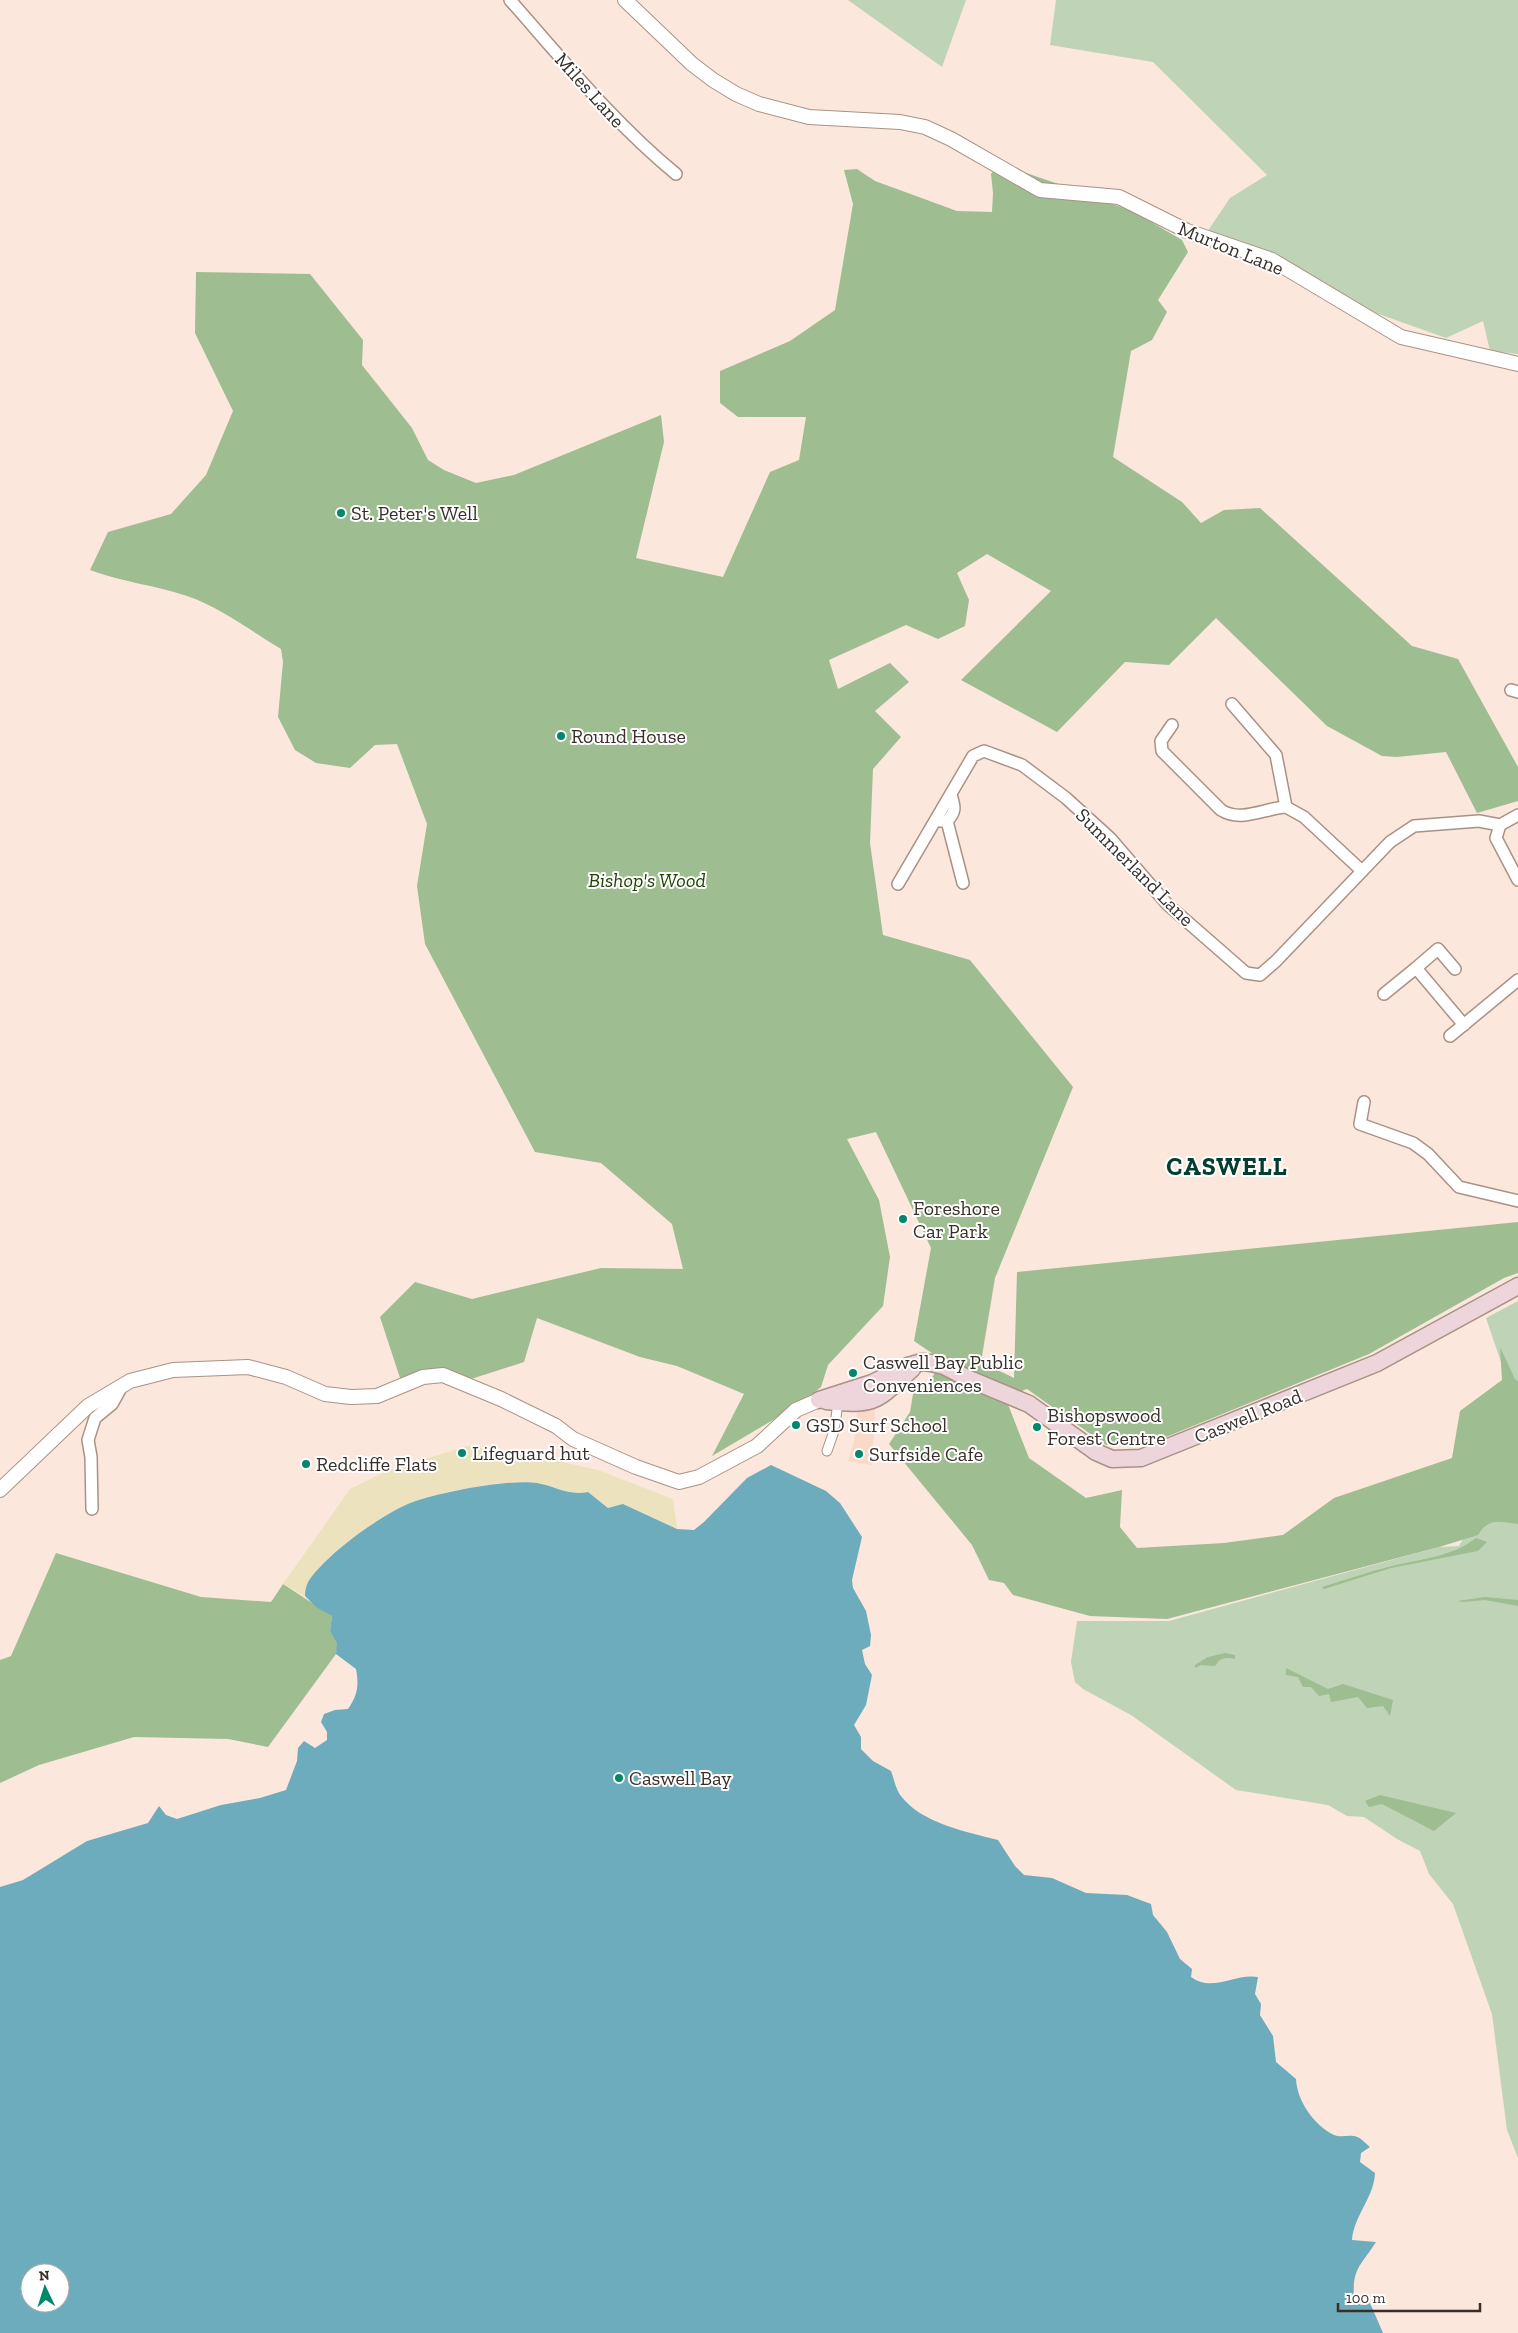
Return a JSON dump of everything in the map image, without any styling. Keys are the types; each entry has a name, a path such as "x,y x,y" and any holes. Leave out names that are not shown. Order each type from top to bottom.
{"main road":[{"name":"Caswell Road","path":"922,1362 944,1366 969,1379 1029,1404 1096,1452 1112,1459 1141,1458 1377,1363 1518,1286"},
{"path":"819,1400 855,1390 908,1366 922,1362"},
{"path":"819,1400 864,1404 876,1400 922,1362"}],"street":[{"name":"Miles Lane","path":"510,0 588,90 642,146 676,174"},
{"name":"Murton Lane","path":"625,0 692,64 736,94 784,112 809,117 900,122 926,127 1040,190 1119,197 1186,231 1272,260 1401,337 1518,364"},
{"path":"1232,704 1276,755 1286,807"},
{"path":"1172,725 1162,741 1162,751 1221,810 1236,816 1286,807 1304,817 1362,871"},
{"name":"Summerland Lane","path":"898,884 973,756 984,751 1022,765 1066,798 1111,839 1167,904 1246,973 1260,975 1390,842 1414,826 1479,820 1500,825"},
{"name":"Summerland Lane","path":"951,795 955,806 953,815 947,821 963,883"},
{"path":"1518,815 1500,825 1496,838 1518,880"},
{"path":"933,822 947,821"},
{"path":"1384,994 1416,968 1434,945 1455,969"},
{"path":"1416,968 1464,1025"},
{"path":"1450,1036 1518,980"},
{"path":"1364,1102 1360,1124 1413,1143 1428,1154 1459,1187 1518,1201"},
{"path":"0,1490 88,1406 130,1382 173,1370 248,1367 286,1377 325,1394 364,1397 392,1392 423,1377 443,1375 501,1399 556,1426 573,1439 636,1467 679,1482 699,1477 757,1446 796,1410 819,1400"},
{"path":"92,1509 91,1457 88,1440 95,1418 112,1404 122,1386"},
{"path":"827,1451 835,1428 838,1402"}],"shaded area":[{"path":"855,1409 875,1409 872,1465 848,1461 854,1442 857,1412"}],"green space":[{"path":"848,0 966,0 942,67"},
{"path":"1056,0 1518,0 1518,354 1490,351 1483,321 1446,338 1376,313 1207,232 1230,198 1267,175 1153,62 1050,45"},
{"name":"Bishop's Wood","path":"1000,164 1134,212 1182,240 1188,252 1158,300 1167,312 1152,340 1131,351 1113,457 1182,502 1201,523 1224,510 1260,508 1412,646 1458,659 1518,767 1518,801 1477,813 1446,752 1397,757 1382,756 1327,726 1216,618 1169,665 1125,662 1057,732 961,680 1051,591 987,554 957,573 969,600 965,626 938,639 906,625 829,660 838,689 890,663 909,682 875,711 901,737 873,769 870,843 883,935 970,960 1073,1087 995,1278 981,1362 1014,1378 1017,1272 1518,1222 1518,1273 1504,1278 1369,1354 1166,1437 1106,1445 1027,1389 1005,1397 1029,1458 1086,1498 1122,1490 1120,1527 1137,1548 1224,1543 1283,1535 1334,1498 1452,1458 1460,1411 1502,1380 1500,1347 1515,1379 1518,1381 1518,1524 1490,1523 1478,1535 1439,1547 1167,1619 1090,1616 1013,1595 1004,1583 989,1580 972,1545 889,1444 910,1412 913,1394 928,1385 942,1360 914,1341 931,1248 876,1132 847,1139 879,1200 890,1257 883,1306 828,1365 821,1387 800,1404 712,1456 744,1394 677,1366 640,1357 537,1318 524,1362 471,1379 446,1371 401,1381 380,1317 415,1282 472,1299 601,1268 683,1269 672,1224 601,1163 535,1152 425,944 417,886 427,824 397,744 375,745 350,768 316,763 295,750 278,717 283,662 281,649 211,606 187,596 114,578 90,570 108,532 171,514 206,475 233,411 195,333 196,272 310,274 363,340 362,365 412,428 428,460 444,470 476,483 514,475 661,415 664,442 636,558 723,577 770,472 799,460 806,417 738,417 720,403 720,371 790,341 835,310 853,204 844,170 857,169 875,181 957,211 992,212 991,174"},
{"path":"1518,1301 1518,1412 1486,1318"},
{"path":"1518,1503 1518,2158 1507,2130 1492,2014 1453,1904 1429,1874 1420,1851 1397,1839 1364,1817 1347,1816 1328,1805 1236,1790 1131,1715 1083,1689 1075,1682 1071,1662 1077,1621 1169,1621 1439,1547 1459,1546 1469,1529"},
{"path":"1476,1538 1487,1542 1478,1551 1391,1568 1324,1589 1322,1587 1383,1568 1447,1553"},
{"path":"56,1553 201,1597 271,1602 283,1584 332,1616 330,1631 338,1643 336,1654 268,1747 228,1739 134,1737 39,1765 0,1783 0,1660 11,1656"},
{"path":"1485,1597 1518,1600 1518,1606 1485,1600 1458,1601"},
{"path":"1225,1653 1235,1655 1235,1659 1223,1659 1215,1666 1201,1665 1195,1668 1195,1665 1208,1657"},
{"path":"1286,1668 1328,1689 1343,1684 1393,1700 1390,1716 1383,1706 1367,1708 1358,1697 1331,1702 1329,1694 1319,1696 1311,1687 1303,1687 1298,1677 1286,1675"},
{"path":"1380,1795 1456,1813 1434,1831 1382,1804 1369,1807 1365,1801"}],"sand":[{"path":"467,1446 526,1454 598,1470 673,1499 677,1529 624,1504 609,1508 588,1492 574,1493 544,1484 524,1482 492,1485 425,1498 386,1515 341,1548 316,1571 308,1582 305,1596 283,1584 350,1489 387,1471"}],"water":[{"path":"771,1465 826,1491 840,1503 862,1537 852,1580 853,1588 866,1611 871,1635 870,1646 862,1650 865,1664 872,1675 866,1705 854,1725 861,1737 861,1749 873,1761 891,1771 899,1794 920,1813 932,1820 973,1834 998,1840 1015,1866 1024,1875 1052,1878 1086,1893 1127,1895 1151,1904 1153,1915 1167,1932 1180,1959 1192,1969 1191,1977 1207,1983 1216,1983 1240,1978 1258,1977 1255,1994 1261,2004 1260,2015 1273,2036 1276,2062 1296,2079 1300,2096 1308,2112 1313,2119 1334,2135 1357,2137 1370,2147 1361,2153 1360,2162 1375,2173 1374,2182 1368,2199 1356,2222 1352,2240 1376,2242 1358,2268 1354,2281 1354,2300 1361,2305 1370,2303 1383,2333 0,2333 0,1887 23,1880 87,1841 148,1823 159,1806 166,1815 177,1819 221,1805 260,1798 286,1790 297,1761 298,1748 304,1741 315,1748 327,1740 327,1732 321,1722 324,1714 335,1710 348,1709 356,1694 357,1685 356,1669 336,1654 337,1643 330,1631 332,1616 316,1607 305,1596 307,1584 316,1571 341,1548 371,1525 401,1507 425,1498 475,1487 524,1482 544,1484 574,1493 588,1492 608,1508 623,1504 677,1529 694,1530 747,1478"}],"place":[{"name":"St. Peter's Well","path":"341,513"},
{"name":"Round House","path":"561,736"},
{"name":"Foreshore Car Park","path":"903,1219"},
{"name":"Caswell Bay Public Conveniences","path":"853,1373"},
{"name":"GSD Surf School","path":"796,1425"},
{"name":"Bishopswood Forest Centre","path":"1037,1427"},
{"name":"Lifeguard hut","path":"462,1453"},
{"name":"Surfside Cafe","path":"859,1454"},
{"name":"Redcliffe Flats","path":"306,1464"},
{"name":"Caswell Bay","path":"619,1778"}],"district":[{"name":"CASWELL","path":"1227,1166"}]}
